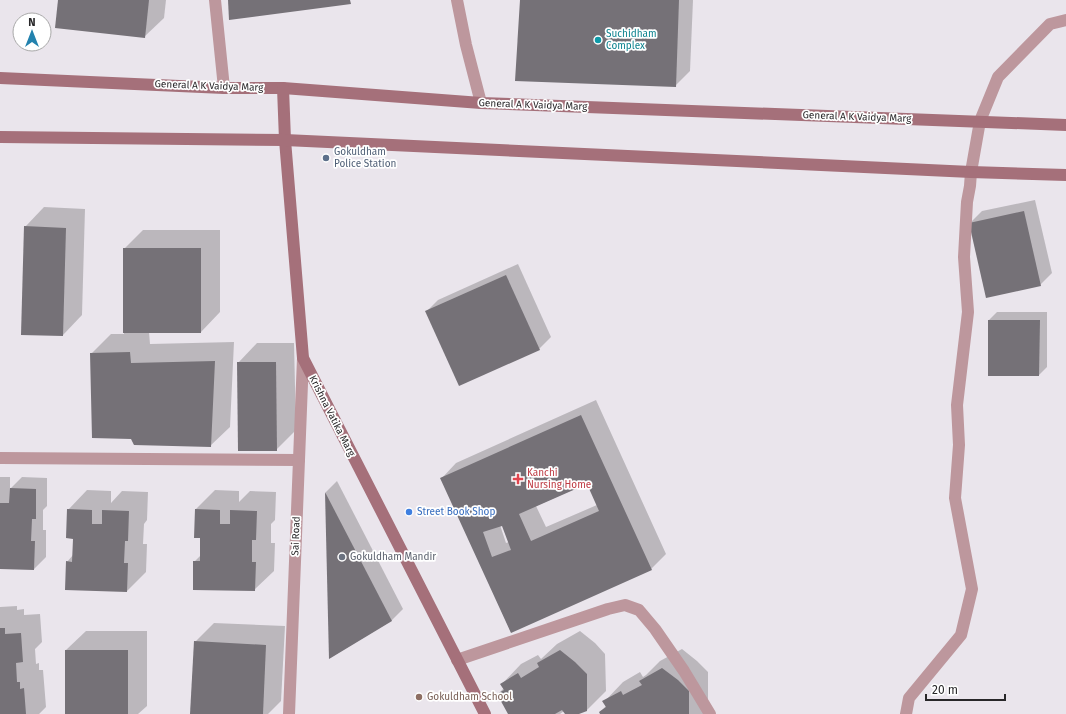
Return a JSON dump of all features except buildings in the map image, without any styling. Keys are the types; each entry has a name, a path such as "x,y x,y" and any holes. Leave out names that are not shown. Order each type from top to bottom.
{"main road":[{"name":"General A K Vaidya Marg","path":"0,78 224,88 283,88 481,103 1066,125"},
{"name":"Krishna Vatika Marg","path":"283,88 285,140 303,358 485,714"},
{"path":"0,136 285,140 1066,176"}],"street":[{"path":"215,0 224,88"},
{"path":"457,0 466,45 481,103"},
{"path":"906,714 909,698 961,635 972,589 955,498 959,444 957,405 968,312 964,257 967,202 980,121 998,77 1050,24 1066,20"},
{"name":"Sai Road","path":"289,714 303,358"},
{"path":"0,458 299,460"},
{"path":"457,660 608,609 625,605 639,610 655,629 684,671 710,714"}],"place":[{"name":"Suchidham Complex","path":"598,40"},
{"name":"Gokuldham Police Station","path":"326,158"},
{"name":"Kanchi Nursing Home","path":"518,479"},
{"name":"Street Book Shop","path":"409,512"},
{"name":"Gokuldham Mandir","path":"342,557"},
{"name":"Gokuldham School","path":"419,697"}]}
